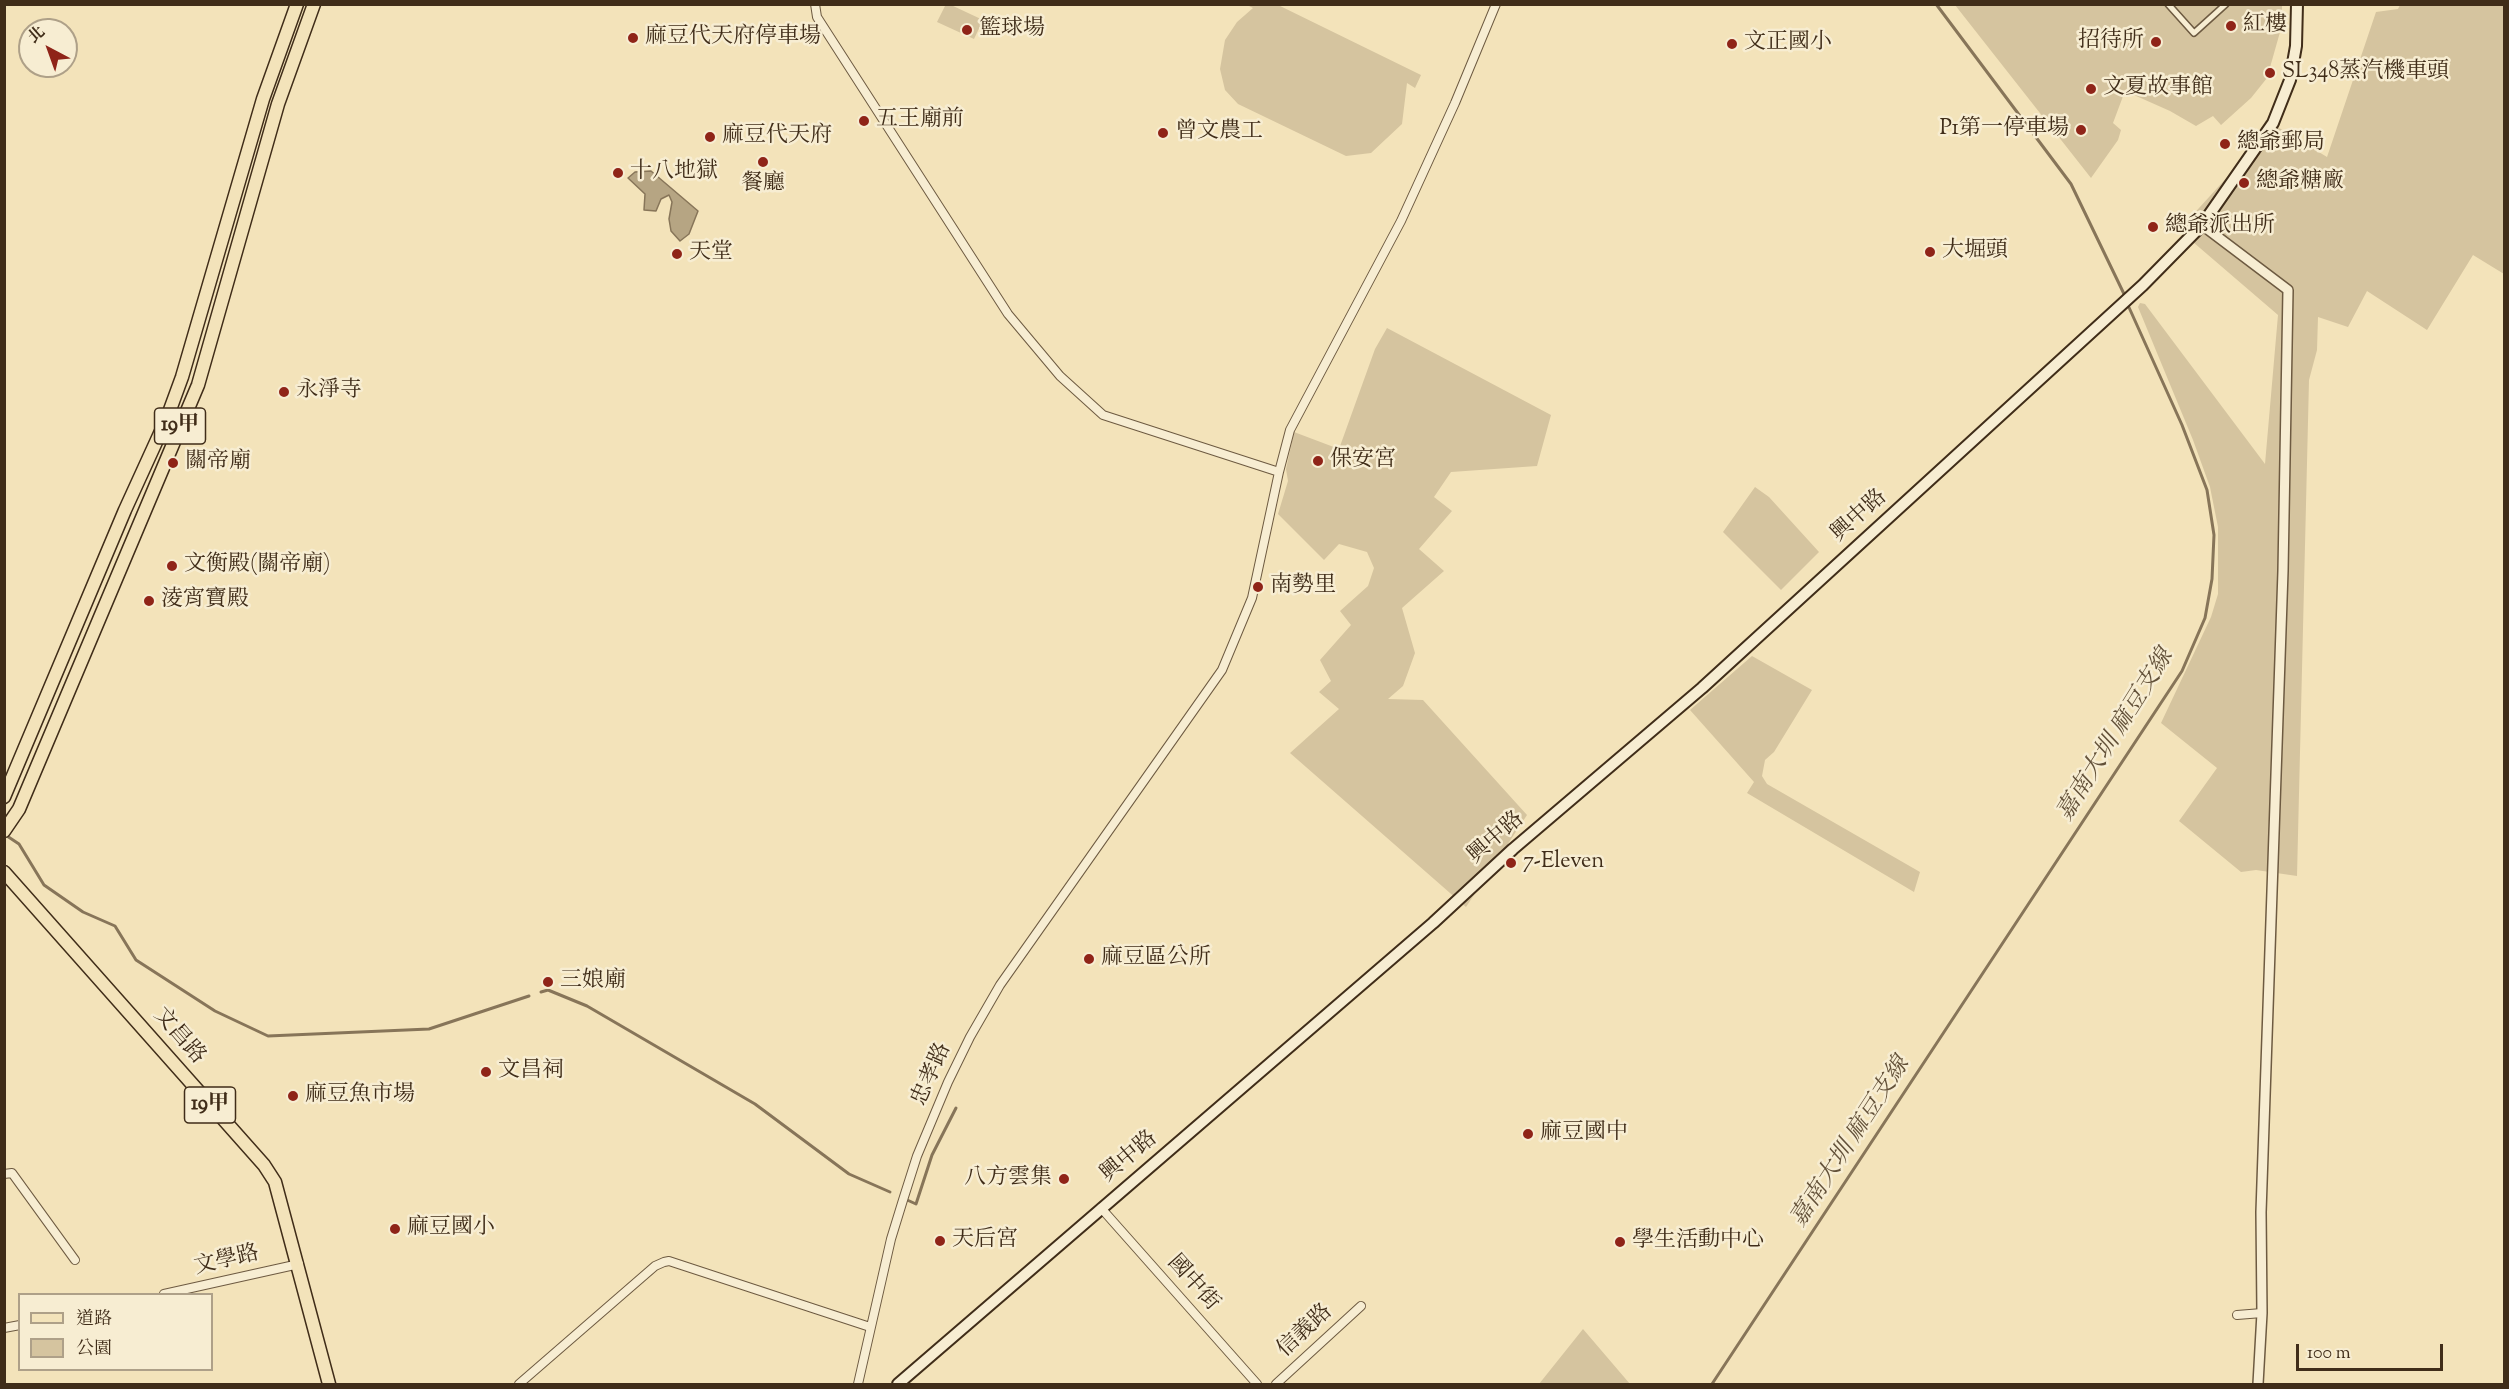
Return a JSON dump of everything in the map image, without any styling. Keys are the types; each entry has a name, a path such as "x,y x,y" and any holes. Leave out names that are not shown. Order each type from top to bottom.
{"main road":[{"name":"19甲","path":"4,797 125,510 168,418 263,99 297,4"},
{"name":"19甲","path":"4,831 19,809 198,385 278,104 314,4"},
{"name":"興中路","path":"898,1384 1433,923 1513,849 1686,702 2143,285 2202,225 2263,138 2280,109 2290,80 2296,46 2297,4"},
{"name":"文昌路","path":"4,872 264,1165 275,1182 329,1384"}],"street":[{"path":"815,4 817,17 1008,314 1060,376 1103,415 1279,472"},
{"name":"忠孝路","path":"858,1384 891,1239 917,1156 948,1082 970,1037 1000,985 1222,670 1252,598 1290,430 1401,221 1455,103 1496,4"},
{"path":"2168,4 2194,33 2226,4"},
{"path":"2202,225 2288,290 2282,595 2261,1212 2262,1313 2258,1384"},
{"path":"4,1174 12,1173 75,1260"},
{"name":"國中街","path":"1101,1208 1257,1384"},
{"path":"519,1384 656,1266 669,1261 870,1327"},
{"name":"文學路","path":"168,1293 298,1264"},
{"name":"信義路","path":"1276,1384 1360,1306"},
{"path":"2237,1315 2262,1313"}],"green space":[{"name":"籃球場","path":"946,4 983,20 974,39 937,22"},
{"path":"1276,4 1421,75 1415,88 1407,83 1402,124 1371,153 1346,156 1238,104 1225,90 1220,69 1225,40 1237,22 1253,8 1247,5"},
{"path":"1955,5 2282,5 2282,25 2267,78 2251,98 2221,125 2213,116 2196,126 2170,111 2125,91 2113,123 2121,130 2118,140 2091,178"},
{"path":"2400,5 2504,5 2504,274 2473,255 2427,330 2367,291 2348,327 2318,317 2317,350 2309,380 2297,876 2256,870 2241,872 2179,821 2217,768 2161,723 2211,617 2218,594 2218,527 2210,487 2193,440 2138,307 2140,303 2145,304 2265,464 2278,315 2179,230 2240,163 2266,120 2327,157 2376,12 2398,9"},
{"path":"1387,328 1551,415 1537,466 1451,472 1434,497 1452,511 1419,549 1444,571 1402,608 1415,653 1403,686 1388,699 1423,700 1527,815 1466,907 1290,753 1339,709 1319,692 1331,681 1320,660 1351,625 1340,611 1368,586 1374,568 1367,552 1339,544 1324,560 1278,514 1288,481 1286,469 1294,432 1339,449 1375,349"},
{"path":"1755,487 1769,497 1819,552 1781,590 1723,532"},
{"path":"1752,656 1812,690 1774,752 1765,760 1762,776 1767,784 1920,872 1914,892 1747,793 1754,782 1690,710"},
{"path":"1583,1329 1630,1384 1539,1384"}],"shaded area":[{"path":"651,171 698,211 689,234 680,241 671,231 669,219 672,202 669,195 661,199 656,211 644,210 645,194 628,178 635,172"}],"waterway":[{"name":"嘉南大圳 麻豆支線","path":"1936,4 2071,184 2125,296"},
{"name":"嘉南大圳 麻豆支線","path":"1712,1384 2182,671 2205,618 2212,579 2214,535 2207,490 2182,425 2127,303"},
{"path":"7,836 19,844 44,885 83,912 115,926 136,960 215,1011 268,1036 429,1029 529,996"},
{"path":"541,992 548,990 587,1006 755,1104 849,1174 890,1192"},
{"path":"905,1199 916,1204 932,1155 956,1108"}],"place":[{"name":"紅樓","path":"2231,26"},
{"name":"籃球場","path":"967,30"},
{"name":"麻豆代天府停車場","path":"633,38"},
{"name":"招待所","path":"2156,42"},
{"name":"文正國小","path":"1732,44"},
{"name":"SL348蒸汽機車頭","path":"2270,73"},
{"name":"文夏故事館","path":"2091,89"},
{"name":"五王廟前","path":"864,121"},
{"name":"P1第一停車場","path":"2081,130"},
{"name":"曾文農工","path":"1163,133"},
{"name":"麻豆代天府","path":"710,137"},
{"name":"總爺郵局","path":"2225,144"},
{"name":"餐廳","path":"763,162"},
{"name":"十八地獄","path":"618,173"},
{"name":"總爺糖廠","path":"2244,183"},
{"name":"總爺派出所","path":"2153,227"},
{"name":"大堀頭","path":"1930,252"},
{"name":"天堂","path":"677,254"},
{"name":"永淨寺","path":"284,392"},
{"name":"保安宮","path":"1318,461"},
{"name":"關帝廟","path":"173,463"},
{"name":"文衡殿(關帝廟)","path":"172,566"},
{"name":"南勢里","path":"1258,587"},
{"name":"淩宵寶殿","path":"149,601"},
{"name":"7-Eleven","path":"1511,863"},
{"name":"麻豆區公所","path":"1089,959"},
{"name":"三娘廟","path":"548,982"},
{"name":"文昌祠","path":"486,1072"},
{"name":"麻豆魚市場","path":"293,1096"},
{"name":"麻豆國中","path":"1528,1134"},
{"name":"八方雲集","path":"1064,1179"},
{"name":"麻豆國小","path":"395,1229"},
{"name":"天后宮","path":"940,1241"},
{"name":"學生活動中心","path":"1620,1242"}]}
